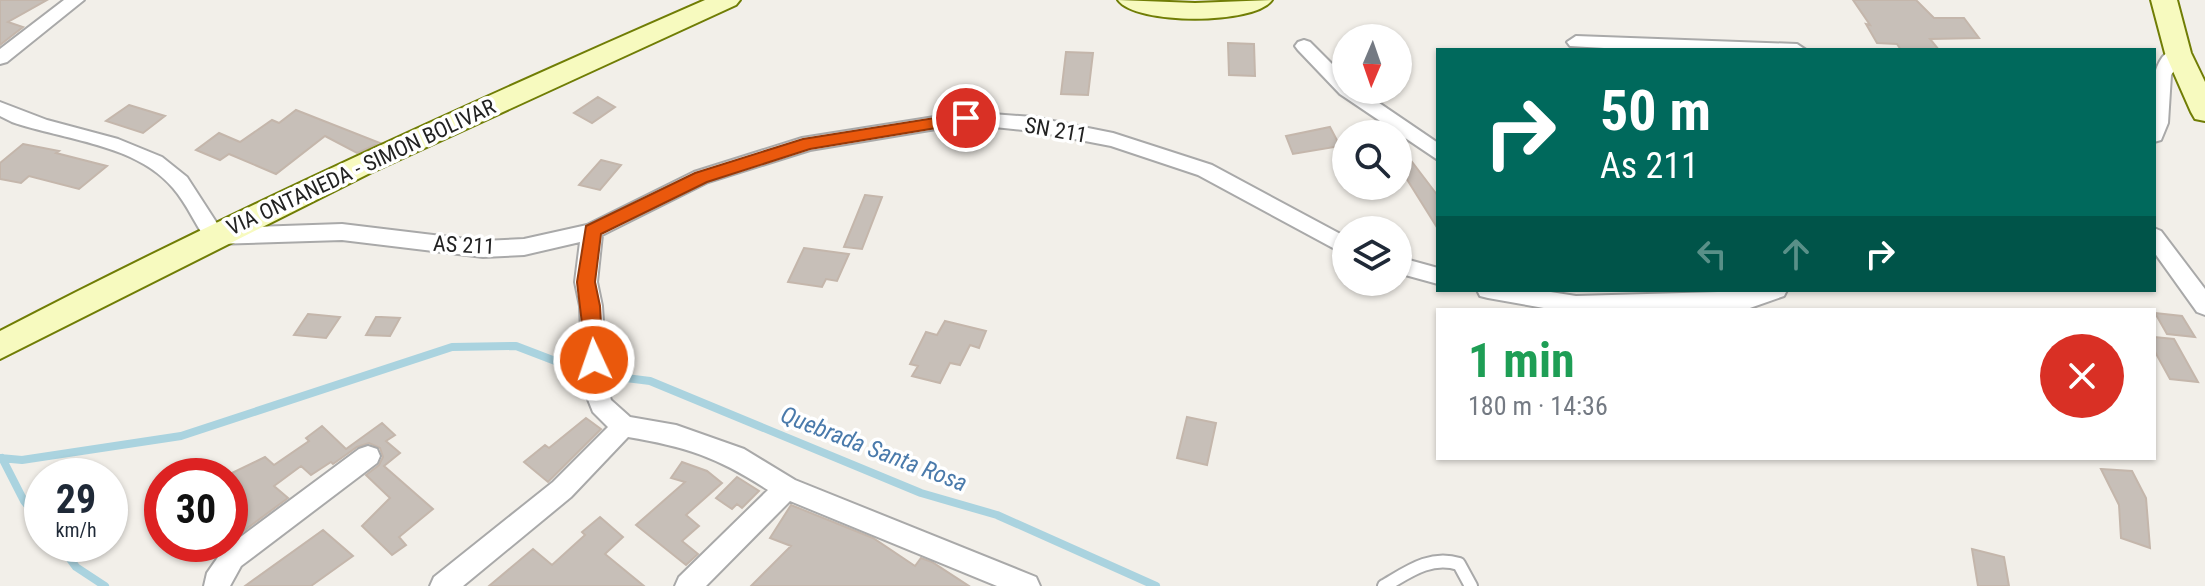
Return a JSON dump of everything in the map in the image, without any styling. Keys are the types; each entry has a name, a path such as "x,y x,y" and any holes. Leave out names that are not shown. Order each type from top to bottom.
{"street":[{"path":"0,58 20,39 75,0"},
{"name":"VIA ONTANEDA - SIMON BOLIVAR","path":"0,346 214,236 557,75 727,0"},
{"path":"1131,0 1169,10 1211,10 1259,0"},
{"path":"2164,0 2178,53 2205,112"},
{"path":"1576,42 1742,48"},
{"path":"1304,46 1332,75"},
{"path":"2156,130 2159,80 2164,67 2178,53"},
{"path":"1366,104 1436,152"},
{"path":"0,108 19,117 106,142 171,172 186,189 214,236"},
{"path":"0,130 19,117"},
{"name":"SN 211","path":"701,177 809,143 904,126 966,118 1033,124 1113,140 1205,170 1332,239"},
{"name":"AS 211","path":"214,236 342,232 483,249 524,247 592,231 701,177"},
{"path":"592,231 586,282 591,306 595,387 601,405 623,426 676,435 735,456 786,488 1027,586"},
{"path":"2156,239 2205,306"},
{"path":"1412,269 1436,275"},
{"path":"1512,292 1573,297 1747,300 1770,292"},
{"path":"443,586 579,472 623,426"},
{"path":"217,586 216,582 232,558 368,456"},
{"path":"688,586 786,488"}],"lane":[{"path":"1384,586 1419,566 1440,559 1459,564 1471,586"}],"building":[{"path":"0,0 47,0 8,22 23,27 0,45"},
{"path":"1853,0 1916,0 1934,18 1964,18 1979,38 1930,39 1937,48 1900,48 1897,44 1877,43 1866,24 1870,25"},
{"path":"1228,43 1254,44 1255,76 1229,75"},
{"path":"1066,52 1093,53 1088,95 1061,94"},
{"path":"598,97 615,107 592,123 574,113"},
{"path":"129,105 165,116 143,133 106,121"},
{"path":"296,110 380,143 357,153 325,136 276,174 229,154 220,160 196,150 219,133 240,142 272,120 279,123"},
{"path":"1330,127 1332,147 1293,154 1286,136"},
{"path":"23,144 107,166 79,189 29,176 21,183 0,179 0,163"},
{"path":"601,160 621,165 600,190 579,185"},
{"path":"1412,162 1436,193 1436,226 1412,187"},
{"path":"865,195 882,197 862,249 844,247"},
{"path":"804,248 849,254 837,281 826,279 822,287 788,282"},
{"path":"2156,313 2182,316 2195,337 2167,334"},
{"path":"308,314 340,317 326,338 294,335"},
{"path":"376,317 400,318 390,336 366,335"},
{"path":"945,321 986,331 979,348 970,345 960,365 950,363 940,383 912,376 918,366 910,364 926,332 937,335"},
{"path":"2156,337 2174,339 2198,382 2170,379 2156,354"},
{"path":"1187,417 1216,423 1207,465 1177,458"},
{"path":"586,418 601,429 548,482 524,462 545,445 549,448"},
{"path":"382,423 395,435 386,441 400,453 384,466 433,509 399,537 406,545 392,555 362,526 390,498 366,475 379,465 383,457 380,448 369,443 311,475 301,466 274,486 288,498 248,528 248,465 265,457 274,465 309,441 306,438 322,426 346,449"},
{"path":"682,462 707,471 722,483 686,515 699,526 682,541 698,554 686,565 636,525 685,482 671,478"},
{"path":"2101,469 2132,471 2146,498 2150,548 2121,538 2119,505"},
{"path":"737,477 759,491 742,508 737,504 732,509 716,498"},
{"path":"791,505 873,538 915,566 921,558 932,562 969,586 751,586 791,546 770,538"},
{"path":"600,517 623,537 605,554 644,586 489,586 533,549 552,565"},
{"path":"323,530 353,556 311,586 245,586"},
{"path":"1972,549 2004,557 2009,586 1978,586"}],"waterway":[{"name":"Quebrada Santa Rosa","path":"2,458 22,460 181,436 452,347 516,346 584,372"},
{"name":"Quebrada Santa Rosa","path":"618,377 650,381 921,493 997,515 1156,586"},
{"path":"2,458 24,501"},
{"path":"72,562 105,586"}],"route":[{"path":"594,360 591,306 586,282 592,231 701,177 809,143 966,118"}]}
